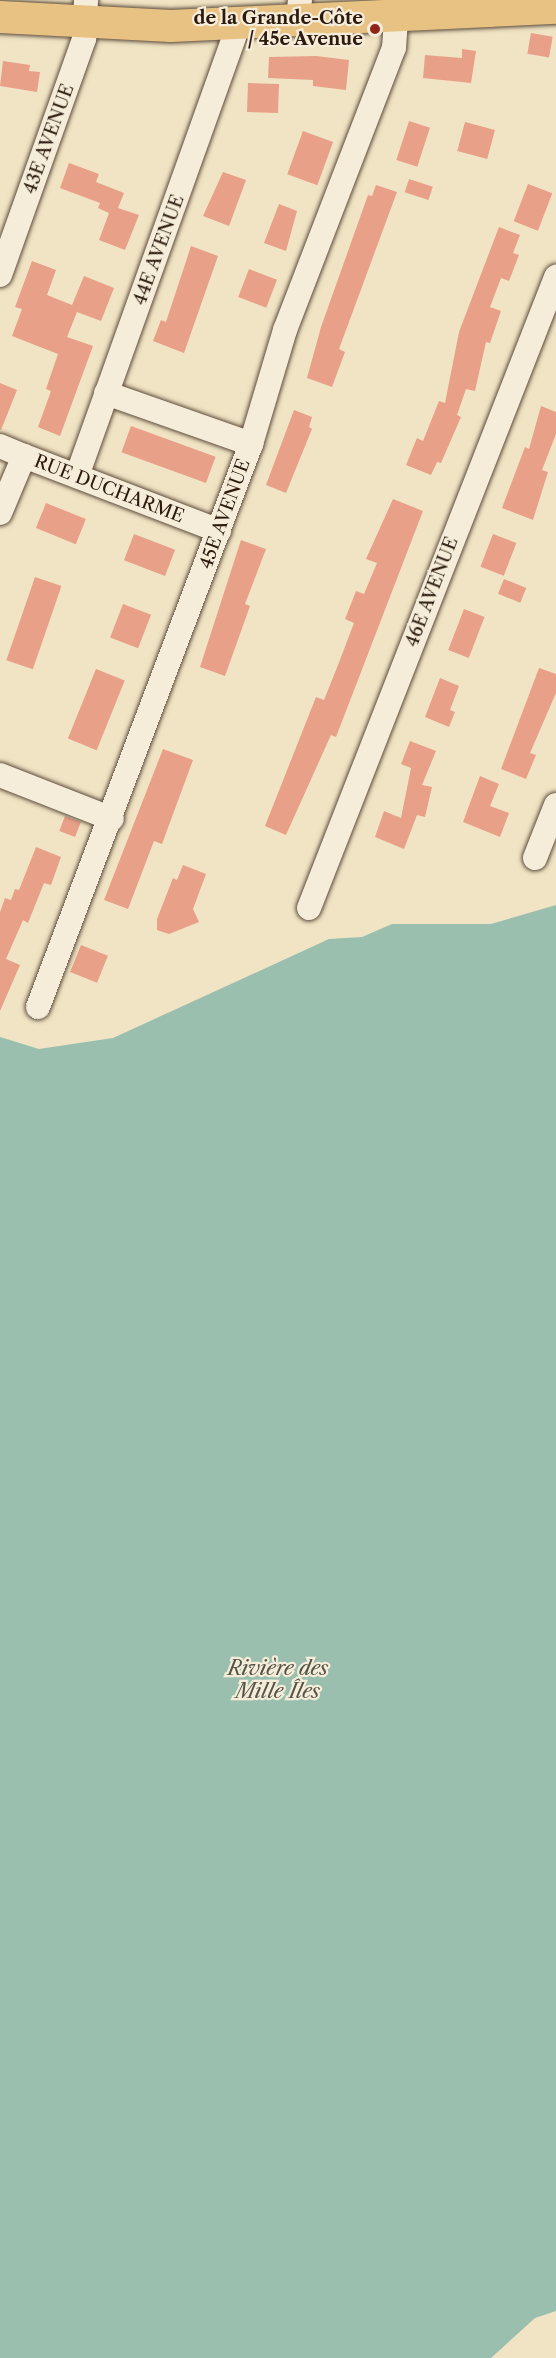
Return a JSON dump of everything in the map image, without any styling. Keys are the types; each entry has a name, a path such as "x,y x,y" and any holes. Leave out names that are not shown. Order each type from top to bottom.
{"main road":[{"path":"0,17 85,12 239,24 299,11 556,8"}],"street":[{"name":"45E AVENUE","path":"38,1007 251,444 285,330 394,48 416,10"},
{"name":"43E AVENUE","path":"0,275 84,39 85,12"},
{"name":"44E AVENUE","path":"77,476 239,24"},
{"name":"46E AVENUE","path":"309,908 556,277"},
{"path":"106,393 251,444"},
{"path":"0,446 24,456"},
{"name":"RUE DUCHARME","path":"0,513 24,456 219,531"},
{"path":"0,774 111,819"},
{"path":"535,858 556,805"}],"water":[{"name":"Rivière des Mille Îles","path":"556,905 556,2311 535,2318 491,2358 0,2358 0,1037 39,1049 113,1038 329,939 362,937 392,924 491,924"}],"building":[{"path":"531,33 553,37 549,58 527,54"},
{"path":"462,49 476,51 471,83 423,78 425,55 462,58"},
{"path":"316,56 349,60 346,90 313,86 313,80 268,78 269,57"},
{"path":"3,61 30,65 29,71 40,72 37,92 0,86"},
{"path":"248,83 279,84 278,113 247,112"},
{"path":"409,121 430,128 417,167 396,160"},
{"path":"465,122 495,130 487,159 457,151"},
{"path":"303,131 333,142 317,185 287,174"},
{"path":"69,163 99,174 96,182 124,193 118,208 139,215 125,250 99,240 109,213 98,208 100,203 60,188"},
{"path":"223,172 246,180 229,226 203,216"},
{"path":"409,179 433,187 428,200 405,192"},
{"path":"528,184 552,193 538,231 514,221"},
{"path":"376,185 397,192 339,349 345,352 332,387 307,378 321,327 368,195 372,196"},
{"path":"279,204 297,211 286,251 264,243"},
{"path":"499,227 520,235 513,253 519,255 509,281 501,278 490,307 501,311 490,343 486,342 475,391 466,389 457,415 461,417 441,463 437,462 431,475 406,465 417,438 423,441 439,401 445,403 459,332"},
{"path":"191,246 218,256 184,353 153,341 161,320 166,322"},
{"path":"32,261 56,270 47,295 72,305 84,276 114,288 101,321 77,312 67,337 93,346 60,436 38,427 51,391 46,389 58,354 12,336 22,309 15,307"},
{"path":"249,269 277,280 266,308 238,297"},
{"path":"0,383 17,390 1,430 0,430"},
{"path":"541,406 556,412 556,434 542,470 548,472 533,520 502,508 525,447 529,449"},
{"path":"294,410 312,417 309,427 312,429 286,493 266,485"},
{"path":"131,426 216,457 206,483 121,452"},
{"path":"393,499 423,511 336,737 331,735 286,835 265,826 316,697 324,700 338,665 354,623 345,619 356,591 364,594 377,563 366,559"},
{"path":"46,503 86,519 76,544 36,528"},
{"path":"134,534 175,550 165,576 124,560"},
{"path":"493,534 516,543 504,576 480,567"},
{"path":"241,540 266,549 245,604 250,606 225,676 200,667"},
{"path":"35,577 61,586 33,669 6,660"},
{"path":"504,579 526,588 520,603 498,594"},
{"path":"123,604 151,615 138,648 110,638"},
{"path":"464,609 485,617 469,658 448,650"},
{"path":"539,668 556,674 556,693 530,753 536,755 526,779 501,769"},
{"path":"96,669 125,681 97,750 68,739"},
{"path":"440,678 459,686 450,710 455,712 449,727 425,717"},
{"path":"410,741 436,751 422,785 432,787 425,817 417,815 404,849 375,837 384,811 401,818 411,768 401,764"},
{"path":"163,749 193,760 162,844 154,841 128,909 104,900"},
{"path":"480,776 499,784 490,806 509,813 500,837 463,822"},
{"path":"65,816 81,822 75,837 59,831"},
{"path":"36,847 61,857 51,885 44,883 28,923 23,920 6,959 20,965 0,1011 0,912 5,898 11,900 15,889 19,890"},
{"path":"183,865 206,874 193,909 199,922 169,934 157,930 157,919 173,878 177,880"},
{"path":"81,945 108,956 97,983 70,972"}],"place":[{"name":"de la Grande-Côte / 45e Avenue","path":"375,29"}]}
